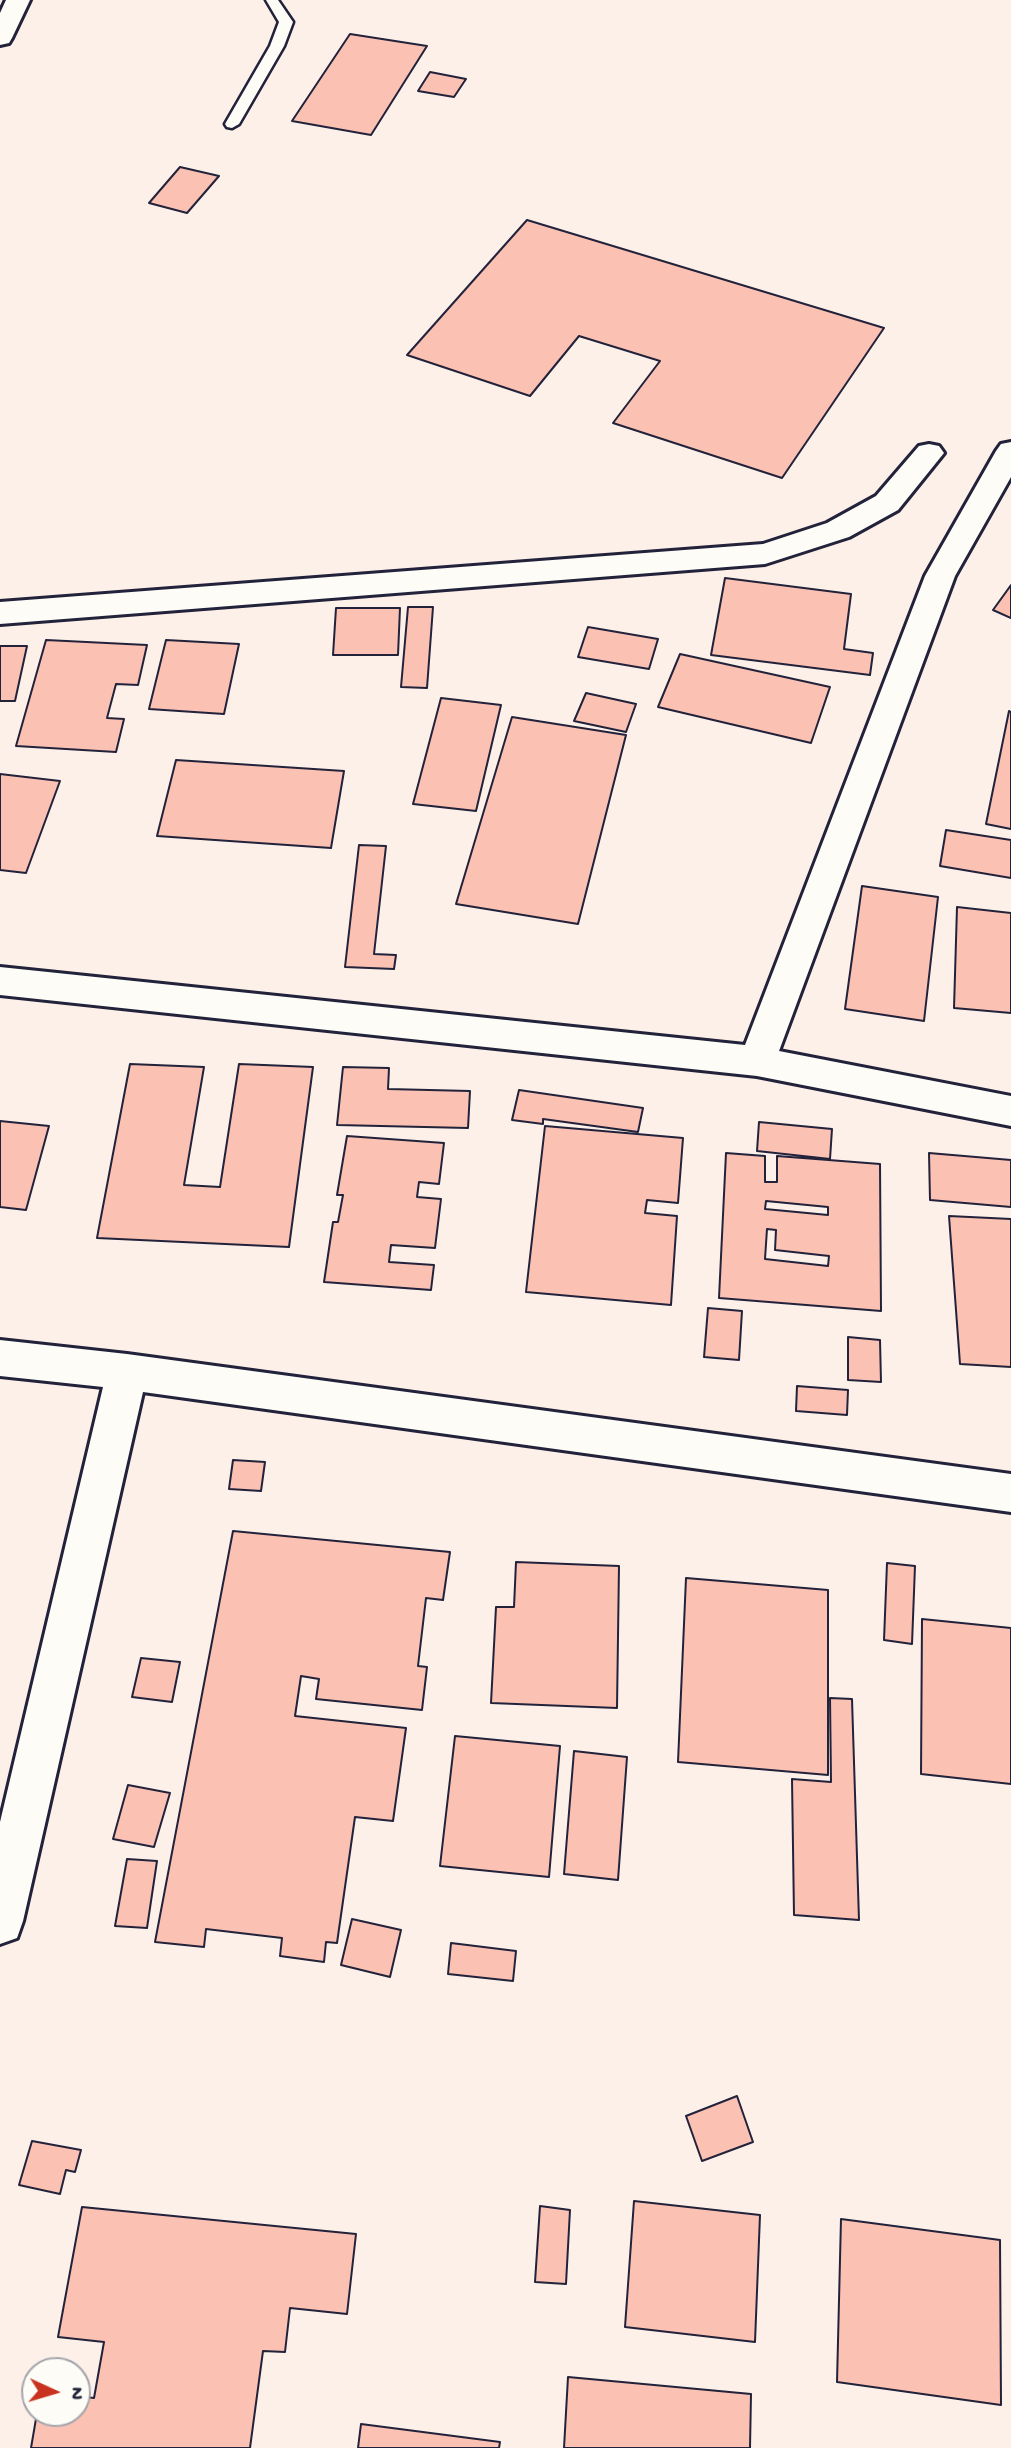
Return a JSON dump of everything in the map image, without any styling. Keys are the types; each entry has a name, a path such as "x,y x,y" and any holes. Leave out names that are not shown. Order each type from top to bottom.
{"street":[{"path":"0,38 18,0"},
{"path":"757,1061 940,576 1011,451"},
{"path":"0,613 765,554 838,530 887,503 929,453"},
{"path":"0,981 757,1061 1011,1111"},
{"path":"0,1358 127,1372 1011,1493"},
{"path":"0,1920 127,1372"}],"lane":[{"path":"232,124 277,46 286,22 272,0"}],"building":[{"path":"350,34 427,46 371,135 292,121"},
{"path":"430,72 466,79 454,97 418,91"},
{"path":"180,167 219,176 187,213 149,203"},
{"path":"527,220 884,328 782,478 613,423 660,361 579,336 530,396 407,355"},
{"path":"725,578 851,594 844,649 873,653 870,675 711,655"},
{"path":"1011,585 1011,618 993,610"},
{"path":"408,607 433,607 427,688 401,687"},
{"path":"336,608 400,608 398,655 333,655"},
{"path":"588,627 658,639 649,669 578,657"},
{"path":"46,640 147,645 138,685 116,684 107,718 124,719 116,752 16,746"},
{"path":"166,640 239,644 224,714 149,709"},
{"path":"0,646 27,646 15,701 0,701"},
{"path":"680,654 830,687 811,743 658,707"},
{"path":"586,693 636,704 626,732 574,721"},
{"path":"441,698 501,705 476,811 413,804"},
{"path":"1009,711 1011,712 1011,829 986,824"},
{"path":"512,717 626,735 578,924 456,904"},
{"path":"176,760 344,771 331,848 157,836"},
{"path":"0,774 60,781 26,873 0,870"},
{"path":"946,830 1011,840 1011,878 940,866"},
{"path":"359,845 386,846 374,954 396,955 394,969 345,967"},
{"path":"862,886 938,897 924,1021 845,1009"},
{"path":"957,907 1011,913 1011,1013 954,1008"},
{"path":"130,1064 204,1067 184,1185 220,1187 239,1064 313,1067 289,1247 97,1238"},
{"path":"343,1067 389,1068 388,1089 470,1091 468,1128 337,1125"},
{"path":"519,1090 643,1108 638,1132 543,1119 543,1124 512,1120"},
{"path":"0,1121 49,1126 26,1210 0,1207"},
{"path":"759,1122 832,1129 830,1159 757,1151"},
{"path":"545,1126 683,1138 678,1203 647,1200 645,1213 677,1216 671,1305 526,1292"},
{"path":"347,1136 444,1143 439,1184 419,1182 417,1197 441,1199 435,1248 391,1245 389,1262 434,1265 431,1290 324,1282 333,1222 338,1222 343,1195 337,1195"},
{"path":"726,1153 765,1156 765,1182 777,1182 777,1156 880,1164 881,1311 719,1298","holes":["766,1201 828,1207 828,1215 765,1209","767,1229 776,1230 775,1250 829,1256 828,1266 765,1259"]},
{"path":"929,1153 1011,1160 1011,1207 930,1200"},
{"path":"949,1216 1011,1219 1011,1367 960,1364"},
{"path":"708,1308 742,1311 739,1360 704,1357"},
{"path":"848,1337 880,1340 881,1382 848,1380"},
{"path":"797,1386 848,1390 847,1415 796,1411"},
{"path":"233,1460 265,1462 261,1491 229,1489"},
{"path":"233,1531 450,1552 443,1600 426,1598 418,1666 427,1667 422,1710 316,1699 319,1679 301,1676 295,1716 406,1728 393,1821 355,1817 337,1943 326,1942 324,1962 280,1956 282,1938 206,1929 204,1947 155,1942"},
{"path":"516,1562 619,1566 617,1708 491,1703 496,1607 514,1607"},
{"path":"887,1563 915,1566 912,1644 884,1640"},
{"path":"686,1578 828,1590 828,1775 678,1762"},
{"path":"922,1619 1011,1628 1011,1784 921,1774"},
{"path":"141,1658 180,1662 172,1702 132,1697"},
{"path":"830,1698 852,1699 859,1920 794,1915 792,1779 831,1782"},
{"path":"455,1736 560,1746 549,1877 440,1866"},
{"path":"574,1751 627,1757 618,1880 564,1874"},
{"path":"128,1785 170,1793 154,1847 113,1839"},
{"path":"127,1859 157,1861 147,1928 115,1926"},
{"path":"352,1919 401,1930 390,1977 341,1965"},
{"path":"451,1943 516,1951 513,1981 448,1974"},
{"path":"737,2096 753,2142 702,2161 686,2116"},
{"path":"32,2141 81,2150 75,2172 66,2170 60,2194 19,2185"},
{"path":"634,2201 760,2215 755,2342 625,2327"},
{"path":"540,2206 570,2210 566,2284 535,2282"},
{"path":"82,2207 356,2234 347,2314 290,2308 285,2352 263,2351 250,2448 31,2448 35,2427 91,2427 91,2398 94,2398 104,2342 58,2337"},
{"path":"841,2219 1000,2240 1001,2405 837,2382"},
{"path":"568,2377 751,2394 750,2448 564,2448"},
{"path":"361,2424 500,2442 499,2448 358,2448"}]}
